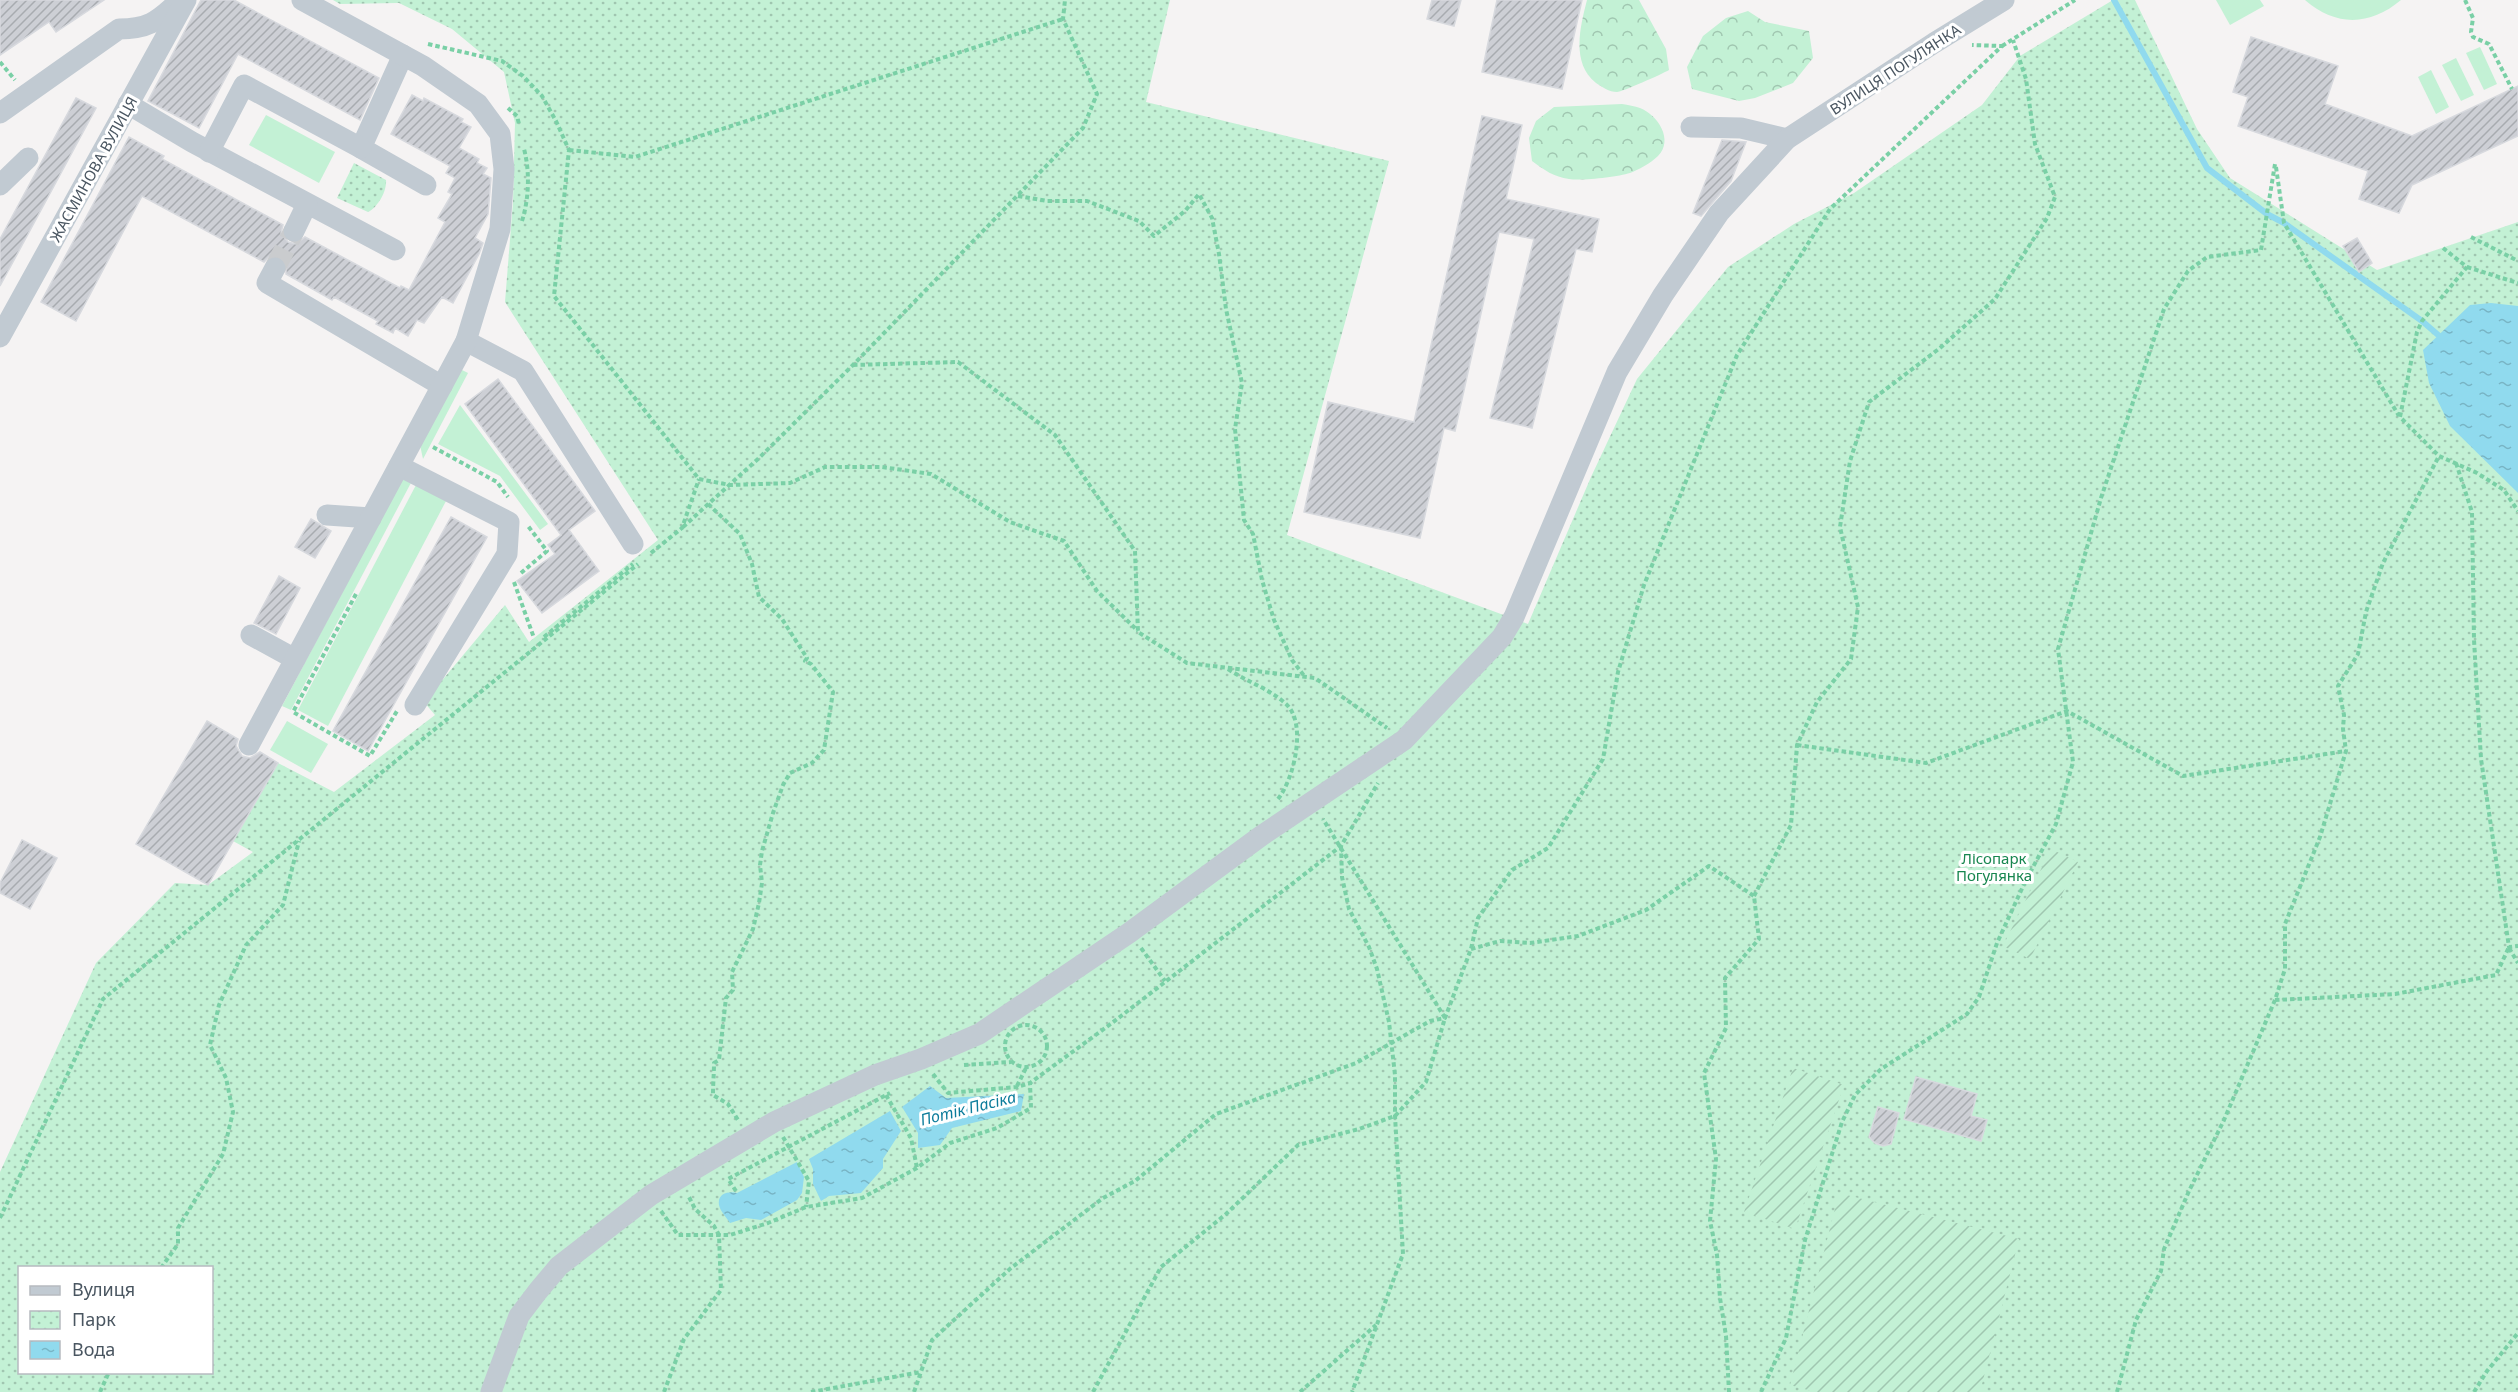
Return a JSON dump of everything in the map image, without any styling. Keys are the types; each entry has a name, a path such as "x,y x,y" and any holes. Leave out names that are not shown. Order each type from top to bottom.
{"street":[{"path":"0,113 119,29 138,29 156,22 180,0"},
{"name":"ЖАСМИНОВА ВУЛИЦЯ","path":"0,337 186,0"},
{"path":"249,745 466,341 500,229 504,169 500,134 478,104 411,49 302,0"},
{"name":"ВУЛИЦЯ ПОГУЛЯНКА","path":"491,1392 519,1316 538,1291 559,1266 651,1195 774,1122 875,1075 926,1070 1129,933 1261,836 1404,740 1502,637 1514,617 1617,372 1638,335 1719,213 1787,139 2004,0"},
{"path":"361,148 411,49"},
{"path":"209,152 244,85 426,185"},
{"path":"128,104 209,152 395,250"},
{"path":"1691,127 1741,128 1787,139"},
{"path":"0,185 28,158"},
{"path":"294,231 307,204"},
{"path":"275,268 267,283 442,386"},
{"path":"466,341 523,371 633,544"},
{"path":"399,466 509,522 507,554 408,705"},
{"path":"327,515 371,518"},
{"path":"251,634 295,659"}],"path":[{"path":"0,1218 104,999 682,528 730,485 853,365 1083,128 1097,94 1063,20 1065,0"},
{"path":"1093,1392 1161,1267 1226,1214 1298,1145 1359,1129 1395,1116 1426,1082 1445,1018 1471,949 1478,918 1512,870 1548,849 1603,759 1618,672 1644,585 1737,355 1830,209 2002,46 2074,0"},
{"path":"2465,0 2473,18 2471,32 2474,37 2489,44 2512,89"},
{"path":"569,150 635,157 1063,20"},
{"path":"1729,1392 1726,1335 1720,1298 1717,1255 1710,1221 1716,1158 1704,1073 1726,1028 1725,978 1759,939 1754,896 1791,825 1797,745 1817,702 1851,658 1858,607 1840,527 1850,461 1869,402 1940,348 1995,299 2048,218 2055,197 2035,144 2026,79 2013,40"},
{"path":"1968,45 2002,46"},
{"path":"411,49 502,62 523,76 542,96 569,150 554,296 699,479 730,485 790,483 825,467 882,467 931,474 1011,522 1064,541 1097,591 1138,632 1187,663 1316,678 1404,740"},
{"path":"1761,1392 1786,1338 1805,1240 1842,1122 1855,1095 1881,1069 1967,1014 1978,997 1996,943 2056,824 2073,762 2058,649 2102,498 2164,309 2188,272 2207,257 2261,250 2275,164 2284,223 2400,417 2439,456 2477,473 2504,490 2518,511"},
{"path":"1018,196 1047,201 1088,201 1139,221 1154,236 1185,211 1199,194 1212,218 1226,309 1242,383 1235,429 1244,520 1253,534 1262,580 1274,620 1292,660 1305,677"},
{"path":"2471,237 2518,261"},
{"path":"2443,248 2467,267 2518,283"},
{"path":"2400,417 2417,332 2422,321 2467,267"},
{"path":"853,365 958,362 1055,435 1135,551 1138,632"},
{"path":"418,476 438,437"},
{"path":"2117,1392 2136,1320 2161,1271 2164,1249 2275,1000 2285,969 2285,924 2319,837 2346,751 2344,716 2338,686 2358,654 2366,612 2383,563 2439,456"},
{"path":"2456,463 2472,512 2474,640 2481,759 2509,947 2518,963"},
{"path":"682,528 699,479"},
{"path":"708,504 740,534 752,564 759,597 782,619 802,647 807,658 805,661 811,664 833,692 824,750 812,763 790,773 783,785 762,851 762,884 753,929 732,972 734,990 726,998 719,1060 714,1062 714,1077 711,1082 713,1095 728,1104 737,1115 744,1140"},
{"path":"537,646 548,632 636,561 633,544"},
{"path":"359,589 294,712 370,756 408,705"},
{"path":"1226,668 1287,704 1294,716 1296,756 1292,775 1274,803"},
{"path":"1797,745 1926,763 2067,711 2182,776 2346,751"},
{"path":"926,1070 948,1094 1017,1087 1030,1083 1341,846 1381,778"},
{"path":"1312,803 1341,846 1445,1018"},
{"path":"162,1266 178,1244 178,1227 223,1154 233,1112 226,1078 210,1045 219,1005 246,945 283,905 300,839"},
{"path":"1341,846 1342,878 1349,909 1370,947 1377,969 1392,1044 1403,1254 1353,1392"},
{"path":"1471,949 1500,941 1530,944 1578,936 1646,910 1709,866 1754,896"},
{"path":"1129,933 1166,981"},
{"path":"2509,947 2518,946"},
{"path":"2275,1000 2395,994 2496,975 2509,947"},
{"path":"914,1392 932,1340 1011,1268 1103,1198 1135,1181 1216,1114 1356,1063 1430,1021 1445,1018"},
{"path":"960,1065 1011,1062 1026,1068 1034,1066 1046,1055 1048,1045 1042,1032 1026,1024 1016,1027 1008,1034 1004,1044 1005,1054 1011,1062"},
{"path":"1017,1087 1026,1068"},
{"path":"926,1070 941,1069"},
{"path":"875,1075 911,1138 917,1168"},
{"path":"651,1195 678,1235 719,1236 730,1235 768,1223 806,1207 862,1198 917,1168 950,1143 997,1128 1031,1108 1030,1083"},
{"path":"736,1191 728,1179 896,1091"},
{"path":"774,1122 809,1181 806,1207"},
{"path":"664,1392 684,1339 721,1290 719,1236 714,1226 696,1209 679,1179"},
{"path":"1300,1392 1376,1325"},
{"path":"2474,1392 2487,1371 2518,1333"},
{"path":"811,1392 922,1372"},
{"path":"100,1392 108,1374"}],"green space":[{"name":"Лісопарк Погулянка","path":"333,0 1170,0 1146,102 1389,161 1287,535 1528,624 1591,477 1637,379 1728,267 1794,224 1854,193 1982,105 2020,56 2113,0 2135,0 2197,129 2230,178 2377,270 2518,222 2518,1392 0,1392 0,1172 96,963 175,883 208,885 253,852 233,841 278,763 334,792 435,715 424,702 505,605 529,642 658,540 505,302 513,202 515,123 504,72 452,29 399,3 340,4"},
{"path":"1587,0 1639,0 1666,49 1669,70 1617,92 1596,83 1588,75 1580,55 1580,33"},
{"path":"2216,0 2260,0 2264,6 2230,25"},
{"path":"2305,0 2401,0 2377,15 2353,20 2329,15"},
{"path":"1748,11 1765,22 1809,31 1813,58 1793,83 1755,98 1739,101 1692,89 1687,67 1703,36 1726,18"},
{"path":"2480,47 2497,84 2484,90 2466,53"},
{"path":"2456,58 2474,95 2461,101 2442,65"},
{"path":"2431,70 2449,107 2436,114 2418,77"},
{"path":"1622,104 1647,111 1662,129 1663,150 1648,164 1624,174 1575,179 1554,175 1532,161 1529,138 1536,121 1554,107"},
{"path":"266,115 335,152 319,183 249,145"},
{"path":"354,163 386,180 381,198 368,212 337,198"},
{"path":"460,369 468,373 423,459 420,445"},
{"path":"460,405 548,524 540,530 500,476 438,444"},
{"path":"407,478 413,479 291,710 282,706 401,481"},
{"path":"416,485 446,501 328,726 298,710"},
{"path":"287,721 328,744 311,773 270,750"},
{"path":"2051,849 2078,862 2030,959 2003,946"},
{"path":"1793,1068 1844,1085 1795,1229 1744,1212"},
{"path":"1839,1193 2019,1239 1980,1392 1815,1392 1790,1385"}],"water":[{"path":"2491,303 2518,306 2518,493 2450,426 2429,383 2423,350 2470,305"},
{"name":"Потік Пасіка","path":"930,1086 946,1098 1024,1094 1021,1111 952,1128 940,1145 918,1148 918,1133 902,1107"},
{"path":"890,1111 901,1131 883,1159 883,1168 861,1193 829,1196 821,1201 813,1184 813,1169 809,1159"},
{"path":"797,1162 804,1177 802,1193 797,1200 761,1220 746,1218 730,1223 720,1207 719,1201 722,1195 737,1193"}],"building":[{"path":"0,0 104,0 56,32 49,22 0,55"},
{"path":"201,0 234,0 379,78 360,120 238,54 199,128 148,101"},
{"path":"1432,0 1461,0 1454,26 1427,19"},
{"path":"1497,0 1582,0 1562,89 1482,72"},
{"path":"2251,37 2338,66 2325,104 2412,136 2518,86 2518,136 2412,185 2399,213 2359,199 2368,171 2238,126 2248,97 2233,92"},
{"path":"412,95 423,101 424,98 463,119 461,122 471,127 459,148 479,159 477,163 487,168 483,174 491,178 488,214 475,238 483,243 479,254 453,303 442,297 424,323 417,320 408,336 395,328 393,333 376,324 378,321 334,297 332,300 286,274 286,262 280,257 269,257 264,262 142,196 76,321 41,302 129,137 164,156 162,159 283,225 281,233 288,242 296,244 305,237 400,288 401,286 409,290 445,222 438,218 452,194 448,192 455,178 446,173 450,166 391,134"},
{"path":"76,98 96,108 0,286 0,239"},
{"path":"1482,116 1522,125 1506,199 1599,219 1592,252 1576,249 1532,428 1490,418 1534,239 1499,232 1455,431 1444,428 1420,538 1304,512 1328,402 1414,422"},
{"path":"1722,140 1746,142 1731,181 1701,216 1693,213"},
{"path":"2357,238 2372,263 2359,272 2343,246"},
{"path":"498,379 595,511 569,530 599,571 542,613 517,581 555,554 548,545 561,535 465,404"},
{"path":"451,517 487,537 368,751 333,731"},
{"path":"311,519 331,531 315,558 295,547"},
{"path":"279,576 300,588 276,634 254,623"},
{"path":"207,721 238,739 236,746 242,756 250,758 260,752 278,763 208,885 136,844"},
{"path":"22,840 57,858 30,909 0,893 0,883"},
{"path":"1916,1077 1977,1094 1971,1116 1987,1120 1981,1141 1904,1119"},
{"path":"1878,1107 1899,1113 1891,1144 1883,1146 1875,1143 1869,1137"}],"waterway":[{"path":"2114,0 2207,168 2267,214 2284,223 2422,321 2444,340"}],"tunnel":[{"path":"275,268 294,231"}]}
